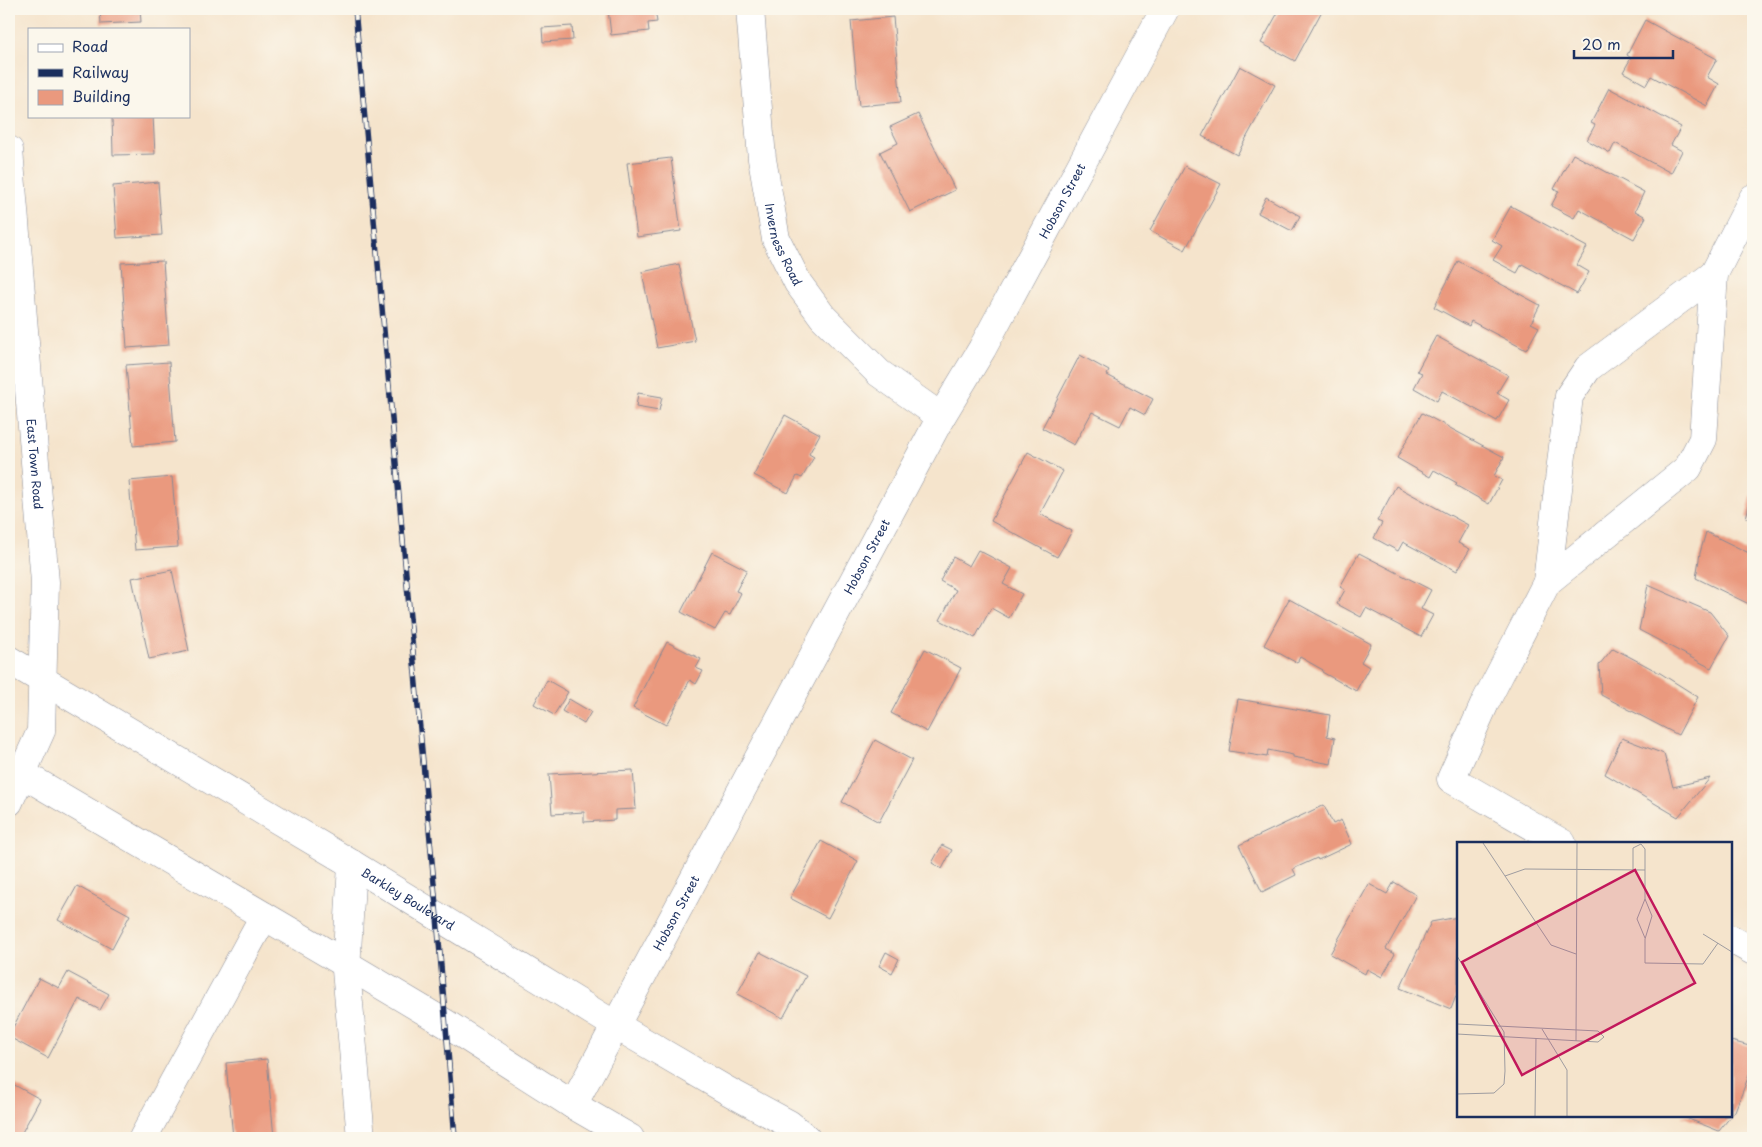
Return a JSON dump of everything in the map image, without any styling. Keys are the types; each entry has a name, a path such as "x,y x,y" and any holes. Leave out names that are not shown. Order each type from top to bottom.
{"street":[{"name":"Inverness Road","path":"750,9 762,159 776,239 798,283 823,317 879,373 941,417"},
{"name":"Hobson Street","path":"573,1105 941,417 982,349 1165,9"},
{"name":"East Town Road","path":"9,150 45,582 41,731 15,770 9,802"},
{"path":"1547,582 1688,468 1703,440 1714,274 1753,198"},
{"path":"1560,842 1452,779 1485,703 1547,582 1569,396 1588,368 1714,274"},
{"name":"Barkley Boulevard","path":"9,660 352,864 615,1025 789,1124 806,1138"},
{"path":"15,770 445,1023 573,1105 630,1138"},
{"path":"352,864 346,964 361,1138"},
{"path":"143,1138 264,916"},
{"path":"1732,940 1753,952"}],"building":[{"path":"100,9 140,9 141,22 101,24"},
{"path":"608,9 655,9 657,22 648,23 649,31 611,35"},
{"path":"1280,9 1323,9 1295,61 1261,43"},
{"path":"893,17 901,102 859,106 851,21"},
{"path":"1645,20 1717,59 1707,77 1719,84 1707,106 1651,76 1646,85 1623,72 1631,58 1627,55"},
{"path":"572,26 573,40 543,42 542,28"},
{"path":"1240,66 1275,85 1237,155 1202,136"},
{"path":"1609,88 1681,127 1671,145 1682,151 1671,173 1615,143 1610,153 1587,140 1595,125 1591,123"},
{"path":"918,114 955,190 910,212 880,152 898,143 890,127"},
{"path":"112,118 153,118 155,154 113,155"},
{"path":"1573,154 1644,192 1635,211 1646,217 1634,239 1579,209 1574,218 1551,206 1559,191 1554,189"},
{"path":"671,158 681,231 637,237 627,163"},
{"path":"1185,166 1221,184 1185,250 1150,231"},
{"path":"158,182 162,235 117,238 113,186"},
{"path":"1266,197 1300,216 1292,231 1258,213"},
{"path":"1511,206 1587,247 1577,265 1589,272 1577,294 1522,264 1517,273 1493,260 1502,246 1492,240"},
{"path":"163,261 169,345 127,348 121,263"},
{"path":"1458,261 1540,305 1531,323 1539,327 1526,350 1471,321 1469,326 1434,307"},
{"path":"679,264 695,341 657,348 642,272"},
{"path":"1436,336 1508,375 1497,393 1509,400 1497,421 1442,391 1437,401 1414,388 1422,373 1417,371"},
{"path":"1080,355 1109,371 1107,375 1153,399 1145,415 1130,407 1120,426 1092,412 1074,445 1042,428"},
{"path":"169,362 175,442 133,446 126,365"},
{"path":"638,393 662,397 659,411 636,407"},
{"path":"1422,413 1504,457 1494,476 1502,480 1489,504 1455,485 1457,483 1434,470 1430,477 1397,458"},
{"path":"785,415 820,434 809,454 814,457 802,478 797,476 788,493 754,475"},
{"path":"1028,452 1063,471 1040,514 1072,531 1057,557 991,521"},
{"path":"172,477 178,547 135,550 129,481"},
{"path":"1396,486 1468,525 1458,543 1470,549 1457,571 1403,542 1398,551 1374,538 1382,523 1377,521"},
{"path":"1753,489 1753,522 1746,518"},
{"path":"1706,532 1753,555 1753,606 1696,578"},
{"path":"978,550 1012,568 1003,584 1022,594 1009,618 991,608 975,638 940,620 956,590 940,581 953,557 969,566"},
{"path":"712,552 747,570 736,591 741,593 730,615 725,613 715,630 681,612"},
{"path":"1359,553 1431,590 1421,609 1433,615 1421,637 1366,608 1361,617 1337,604 1345,590 1340,587"},
{"path":"172,570 189,651 149,659 132,578"},
{"path":"1648,585 1710,612 1729,636 1711,668 1639,630"},
{"path":"1289,599 1371,644 1361,662 1369,667 1356,691 1300,657 1297,663 1264,645"},
{"path":"667,642 701,659 696,668 703,671 696,684 690,680 666,725 633,708"},
{"path":"1613,648 1660,673 1698,697 1678,735 1601,695 1599,665"},
{"path":"925,649 961,668 927,732 891,713"},
{"path":"547,680 568,692 554,715 534,704"},
{"path":"569,699 591,712 584,724 562,711"},
{"path":"1238,699 1330,715 1327,736 1335,738 1331,764 1268,750 1267,757 1229,751"},
{"path":"1622,738 1664,754 1673,787 1710,778 1678,817 1605,774"},
{"path":"875,740 912,760 879,822 842,802"},
{"path":"633,770 636,809 615,810 615,820 584,822 584,812 552,814 549,774"},
{"path":"1324,805 1333,824 1341,820 1352,844 1293,869 1296,875 1262,892 1239,845"},
{"path":"821,841 858,861 828,918 790,898"},
{"path":"942,845 952,850 942,869 932,863"},
{"path":"1394,882 1416,895 1386,949 1395,954 1382,977 1367,969 1365,974 1330,954 1369,884 1387,894"},
{"path":"77,886 130,915 112,949 58,920"},
{"path":"1457,917 1457,994 1451,1009 1400,988 1431,922"},
{"path":"760,952 806,976 783,1018 737,994"},
{"path":"886,952 899,959 892,973 879,966"},
{"path":"68,972 109,994 100,1010 79,999 48,1058 9,1037 9,1035 39,978 59,988"},
{"path":"1732,1041 1753,1047 1753,1065 1732,1115"},
{"path":"267,1059 274,1138 233,1138 226,1063"},
{"path":"9,1082 40,1099 19,1138 9,1138"},
{"path":"1684,1117 1730,1117 1719,1131"}],"railway":[{"path":"355,9 437,917 455,1138"}]}
